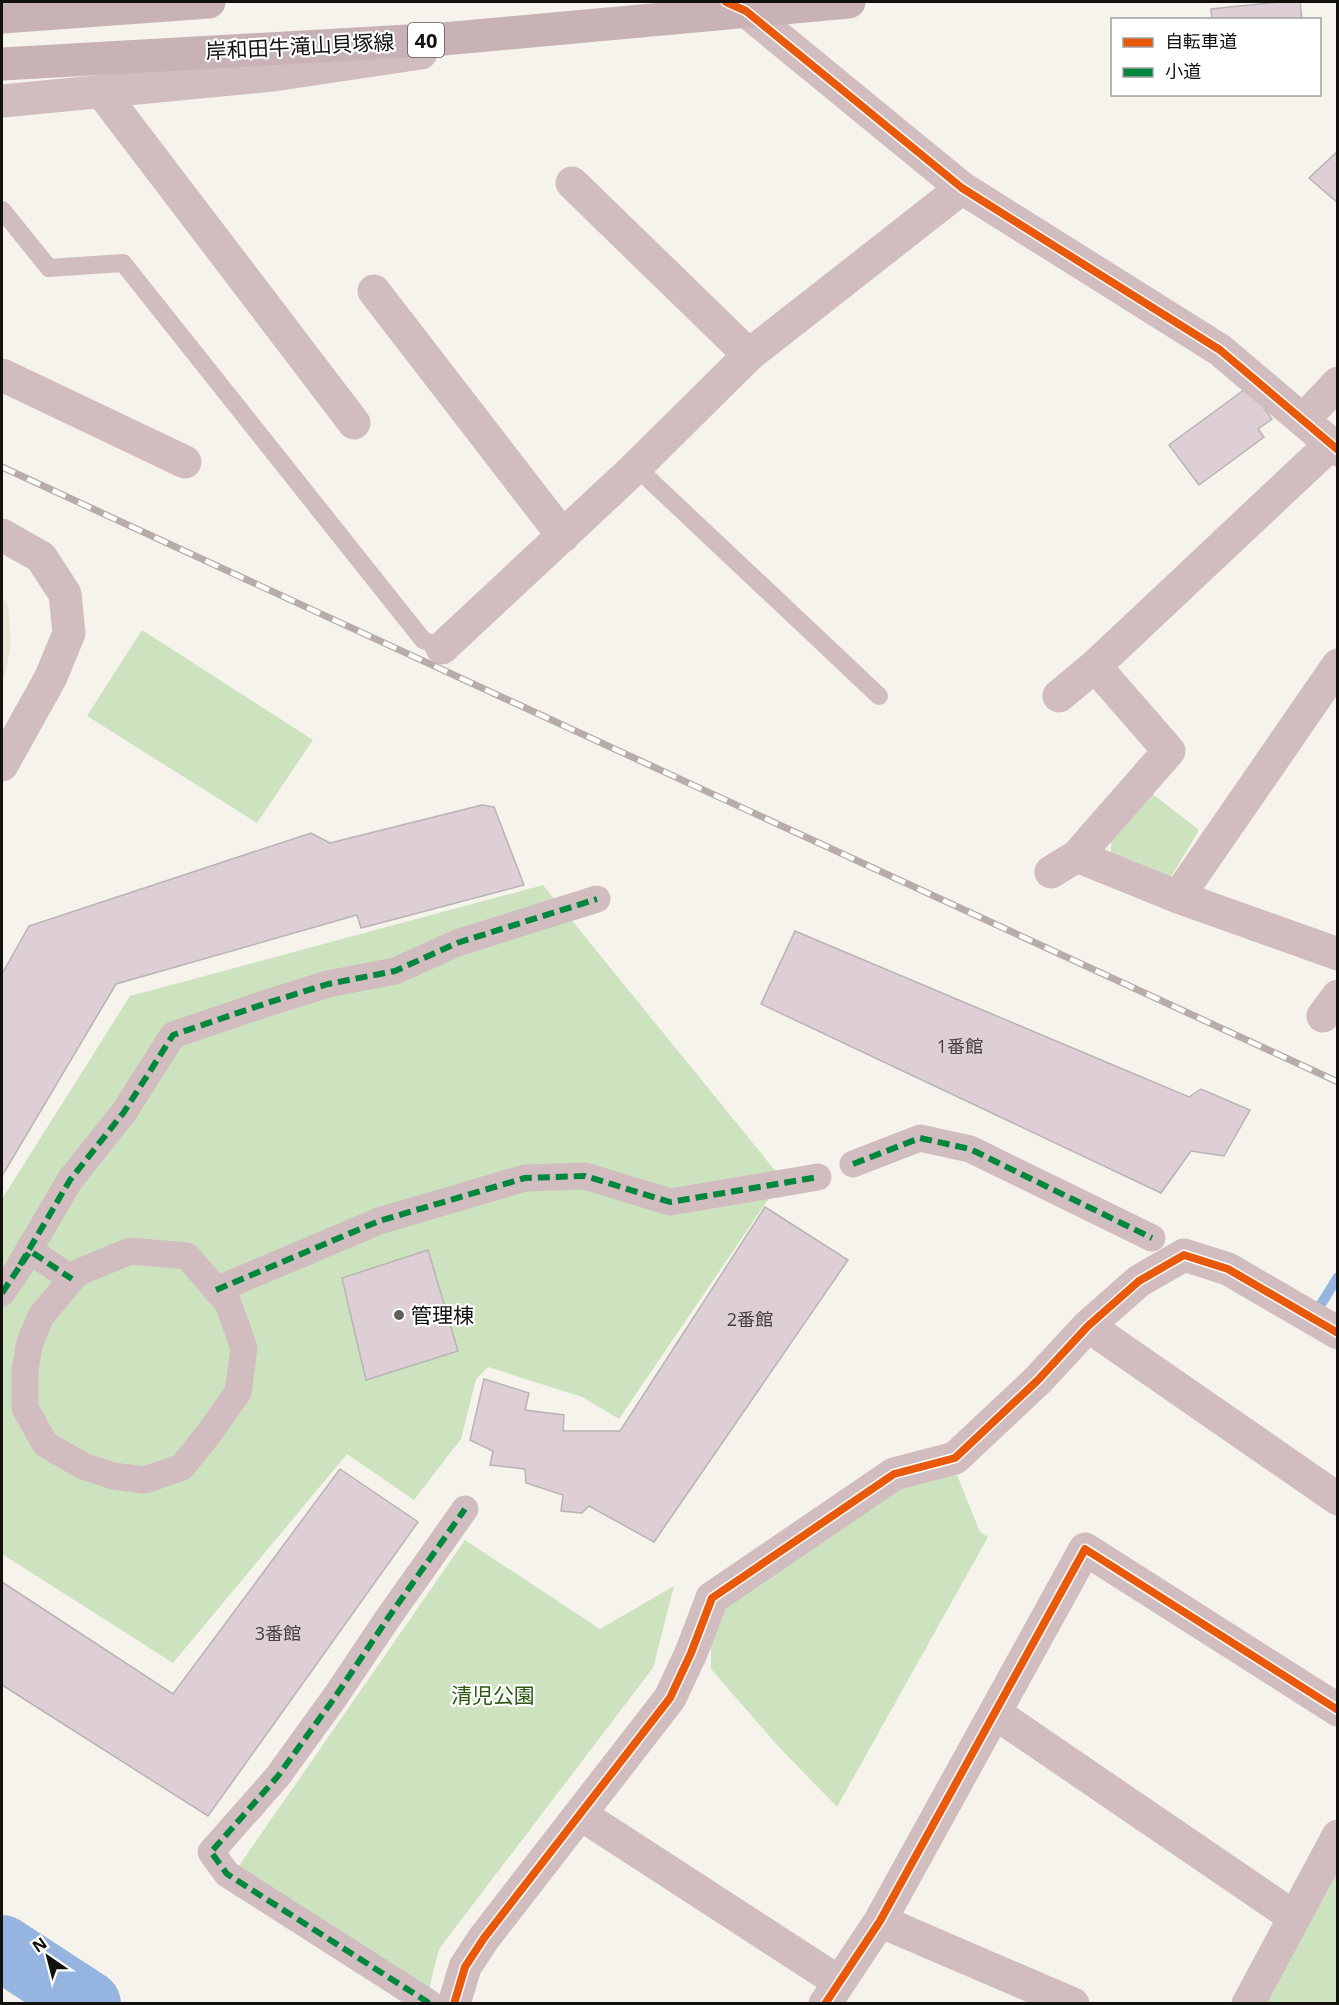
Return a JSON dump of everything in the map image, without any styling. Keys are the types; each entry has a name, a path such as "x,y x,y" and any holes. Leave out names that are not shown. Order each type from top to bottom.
{"main road":[{"path":"2,17 209,2"},
{"name":"岸和田牛滝山貝塚線","path":"2,64 444,39 657,19 736,6 849,2"}],"street":[{"path":"736,6 962,188 1220,350 1334,447 1095,666 1059,696"},
{"path":"2,101 273,75 657,19"},
{"path":"101,91 354,423"},
{"path":"572,183 749,355"},
{"path":"442,648 636,467 749,355 962,188"},
{"path":"374,291 562,536"},
{"path":"2,375 184,462"},
{"path":"1303,420 1338,383"},
{"path":"2,535 41,557 65,594 69,633 51,677 2,765"},
{"path":"1178,897 1338,665"},
{"path":"1095,666 1169,752 1064,864 1178,897 1338,954"},
{"path":"2,1293 70,1180 124,1112 173,1035 328,984 395,971 457,943 597,899"},
{"path":"853,1164 920,1138 970,1149 1152,1238"},
{"path":"216,1290 379,1221 525,1178 585,1176 670,1202 818,1177"},
{"path":"20,1265 30,1251 72,1279"},
{"path":"130,1251 187,1257 216,1290 228,1303 244,1348 238,1392 182,1467 145,1480 113,1476 83,1466 45,1444 25,1408 25,1370 30,1342 41,1316 77,1273 130,1251"},
{"path":"465,1509 278,1776 211,1852 227,1874 441,2003 484,1938 670,1698 691,1653 712,1598 894,1474 955,1458 1038,1380 1088,1326 1139,1281 1184,1254 1228,1269 1338,1333"},
{"path":"1088,1326 1338,1499"},
{"path":"580,1814 832,1993 880,1921 1085,1549 1338,1710"},
{"path":"995,1713 1294,1917"},
{"path":"1248,2004 1338,1836"},
{"path":"880,1921 1073,2004"}],"lane":[{"path":"2,210 49,268 123,263 423,640 442,648"},
{"path":"636,467 879,696"}],"shaded area":[{"path":"2,596 8,606 11,643 2,682"}],"green space":[{"path":"142,630 313,740 257,823 87,716"},
{"path":"1150,792 1199,830 1171,877 1111,852 1111,839"},
{"path":"543,885 782,1179 619,1419 582,1397 488,1367 476,1379 461,1439 414,1500 347,1454 173,1663 2,1554 2,1199 130,996"},
{"path":"957,1475 980,1532 988,1537 837,1807 778,1746 711,1669 711,1640 723,1604 901,1484"},
{"name":"清児公園","path":"465,1540 600,1629 674,1586 653,1668 439,1949 428,1993 236,1870"},
{"path":"1337,1856 1337,2003 1265,2003"}],"building":[{"path":"1300,2 1302,18 1212,18 1211,9"},
{"path":"1338,151 1338,203 1309,178"},
{"path":"1248,387 1272,419 1258,429 1264,437 1199,485 1169,445"},
{"path":"482,805 494,807 524,885 361,928 357,915 116,984 2,1176 2,974 29,926 311,833 330,843"},
{"path":"795,931 1189,1097 1201,1089 1250,1110 1224,1156 1191,1151 1161,1193 761,1004"},
{"path":"765,1207 848,1260 654,1542 589,1506 582,1513 561,1511 563,1495 526,1483 525,1469 490,1465 493,1451 470,1440 484,1379 529,1393 525,1410 564,1415 563,1431 620,1431"},
{"name":"管理棟","path":"428,1250 458,1351 366,1380 342,1278"},
{"path":"340,1469 418,1522 208,1816 2,1685 2,1582 173,1694"}],"waterway":[{"path":"1318,1309 1338,1277"},
{"path":"2,1948 88,2004"}],"railway":[{"path":"2,467 1338,1082"}],"marked path":[{"path":"20,1265 70,1180 124,1112 173,1035 328,984 395,971 457,943 597,899"},
{"path":"853,1164 920,1138 970,1149 1152,1238"},
{"path":"216,1290 379,1221 525,1178 585,1176 670,1202 818,1177"},
{"path":"2,1293 30,1251 72,1279"},
{"path":"429,2003 227,1874 211,1852 278,1776 465,1509"}],"cycle path":[{"path":"726,2 746,11 962,188 1220,350 1338,450"},
{"path":"454,2004 465,1967 484,1938 670,1698 691,1653 712,1598 894,1474 955,1458 1038,1380 1088,1326 1139,1281 1184,1255 1228,1269 1338,1333"},
{"path":"825,2004 880,1921 1085,1549 1338,1710"}],"place":[{"name":"管理棟","path":"399,1315"}]}
